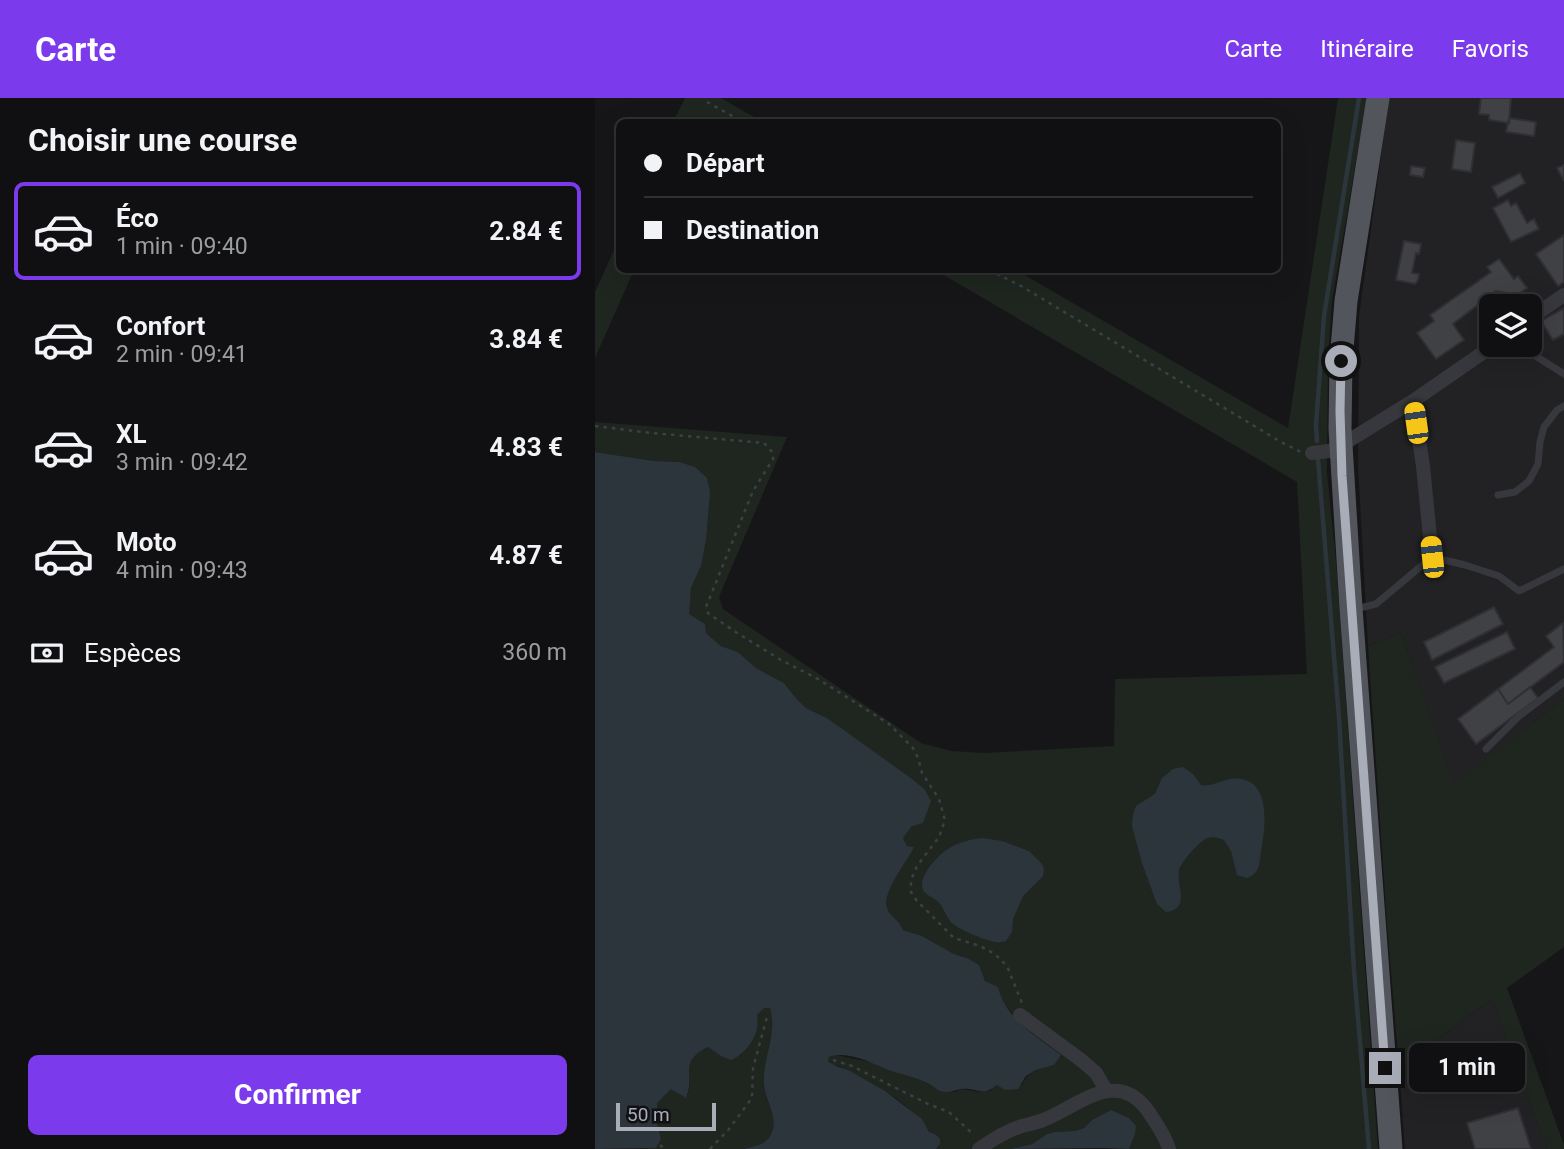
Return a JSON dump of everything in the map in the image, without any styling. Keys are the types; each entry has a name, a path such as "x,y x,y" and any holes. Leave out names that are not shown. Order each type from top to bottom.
{"main road":[{"path":"1378,98 1344,317 1340,446 1391,1149"}],"street":[{"path":"1542,311 1564,295"},
{"path":"1312,453 1329,451 1340,446 1413,401 1479,355"},
{"path":"1413,401 1432,557"},
{"path":"1020,1015 1096,1073 1105,1090"},
{"path":"981,1147 997,1136 1042,1121 1105,1090 1126,1092 1142,1102 1166,1139 1169,1149"}],"lane":[{"path":"1537,357 1564,374"},
{"path":"1498,495 1515,492 1529,481 1538,464 1544,427 1557,410 1564,406"},
{"path":"1351,608 1376,604 1432,557 1499,576 1519,592 1564,569"},
{"path":"1486,749 1518,717 1564,682"}],"path":[{"path":"708,102 738,119"},
{"path":"995,273 1033,293 1281,442 1301,452 1312,453"},
{"path":"595,426 764,443 773,453 773,459 753,491 705,607 734,631 889,724 913,748 922,773 939,799 946,820 939,837 917,866 911,880 911,892 954,938 980,946 995,954 1007,966 1023,1007 1020,1015"},
{"path":"710,1149 752,1098 753,1068 768,1013"},
{"path":"833,1060 852,1066 949,1112 971,1131 981,1147"},
{"path":"660,1145 665,1149"}],"shaded area":[{"path":"685,98 721,98 758,119 674,119"},
{"path":"1338,98 1367,98 1332,301 1328,359 1327,473 1336,561 1378,1149 1129,1149 1135,1134 1111,1110 1092,1120 1084,1128 1054,1132 1032,1144 1010,1149 936,1149 940,1144 935,1134 929,1132 912,1111 876,1086 834,1065 828,1061 828,1057 836,1055 870,1062 905,1073 940,1091 954,1092 962,1089 990,1091 997,1085 1022,1085 1031,1073 1054,1065 1033,1034 1020,1023 967,958 954,954 922,936 903,930 890,914 886,901 913,847 907,846 903,838 912,826 859,742 827,718 806,708 784,683 756,668 738,652 721,646 706,633 705,624 688,614 691,588 701,566 679,462 595,452 595,422 787,437 719,597 723,609 921,743 951,751 985,753 1114,746 1115,679 1307,674 1297,482 940,273 1021,273 1288,428"},
{"path":"1389,98 1564,98 1564,699 1454,785 1401,633 1368,646 1358,465 1359,316"},
{"path":"616,246 616,273 633,273 595,358 595,292"},
{"path":"595,452 679,462 695,467 707,478 710,492 706,539 701,566 691,588 689,614 705,624 706,633 721,646 738,652 756,668 784,683 806,708 827,718 925,790 931,801 923,823 912,826 903,838 907,846 914,847 888,894 888,911 903,930 922,936 979,965 985,981 998,987 1007,1008 1015,1017 1032,1034 1061,1055 1054,1065 1026,1076 1018,1089 1005,1090 997,1085 987,1091 961,1089 946,1092 939,1091 921,1080 860,1059 844,1055 829,1057 828,1061 834,1065 885,1091 922,1119 929,1132 940,1139 936,1149 744,1149 766,1141 773,1128 773,1117 764,1085 772,1018 770,1008 764,1008 757,1015 755,1035 742,1053 731,1060 708,1047 693,1058 690,1064 686,1098 671,1089 657,1103 657,1123 661,1139 656,1148 595,1149"},
{"path":"1401,633 1454,784 1564,699 1564,947 1507,988 1564,1149 1547,1149 1492,999 1399,1068 1368,646"},
{"path":"1183,767 1193,774 1201,785 1241,779 1255,786 1263,802 1264,833 1258,867 1256,872 1247,878 1237,875 1231,851 1224,840 1210,837 1200,843 1180,866 1180,902 1174,910 1166,912 1157,904 1142,863 1132,826 1133,815 1136,806 1155,794 1162,778 1173,769"},
{"path":"982,838 1002,841 1029,851 1044,869 1043,876 1023,896 1013,919 1012,932 1006,941 991,941 954,925 938,902 923,890 926,872 941,854 958,844"},
{"path":"1492,999 1547,1149 1405,1149 1399,1068"},
{"path":"763,1007 770,1008 773,1028 764,1075 774,1123 769,1138 744,1149 647,1149 661,1139 657,1123 657,1103 671,1088 686,1098 692,1059 708,1047 721,1056 741,1055"},
{"path":"1111,1110 1129,1118 1136,1126 1129,1149 1010,1149 1032,1144 1054,1132 1084,1128 1092,1120"}],"building":[{"path":"1481,98 1511,98 1509,123 1489,120 1489,115 1479,114"},
{"path":"1509,118 1536,122 1534,136 1506,132"},
{"path":"1456,140 1475,143 1471,172 1452,169"},
{"path":"1564,165 1564,181 1557,168"},
{"path":"1411,166 1425,168 1423,177 1410,175"},
{"path":"1520,173 1525,183 1498,198 1492,187"},
{"path":"1508,200 1511,206 1516,203 1527,223 1534,219 1539,229 1511,242 1493,208"},
{"path":"1564,235 1564,282 1558,286 1536,254"},
{"path":"1404,241 1421,244 1419,254 1416,253 1412,273 1419,274 1415,284 1396,280"},
{"path":"1499,259 1514,279 1518,276 1527,288 1518,294 1496,291 1492,294 1479,294 1479,304 1453,324 1464,340 1436,359 1417,333 1434,321 1430,315 1491,272 1487,267"},
{"path":"1564,308 1564,334 1553,340 1542,320"},
{"path":"1494,607 1503,624 1432,660 1424,642"},
{"path":"1563,623 1564,662 1508,704 1498,689 1554,647 1546,636"},
{"path":"1507,632 1515,649 1444,683 1435,667"},
{"path":"1530,687 1538,698 1476,744 1458,719 1498,689 1508,704"},
{"path":"1518,1108 1531,1149 1475,1149 1467,1123"}],"waterway":[{"path":"1317,441 1324,316 1359,98"},
{"path":"1318,459 1369,1149"}],"route":[{"path":"1341,361 1342,476 1385,1068"}]}
